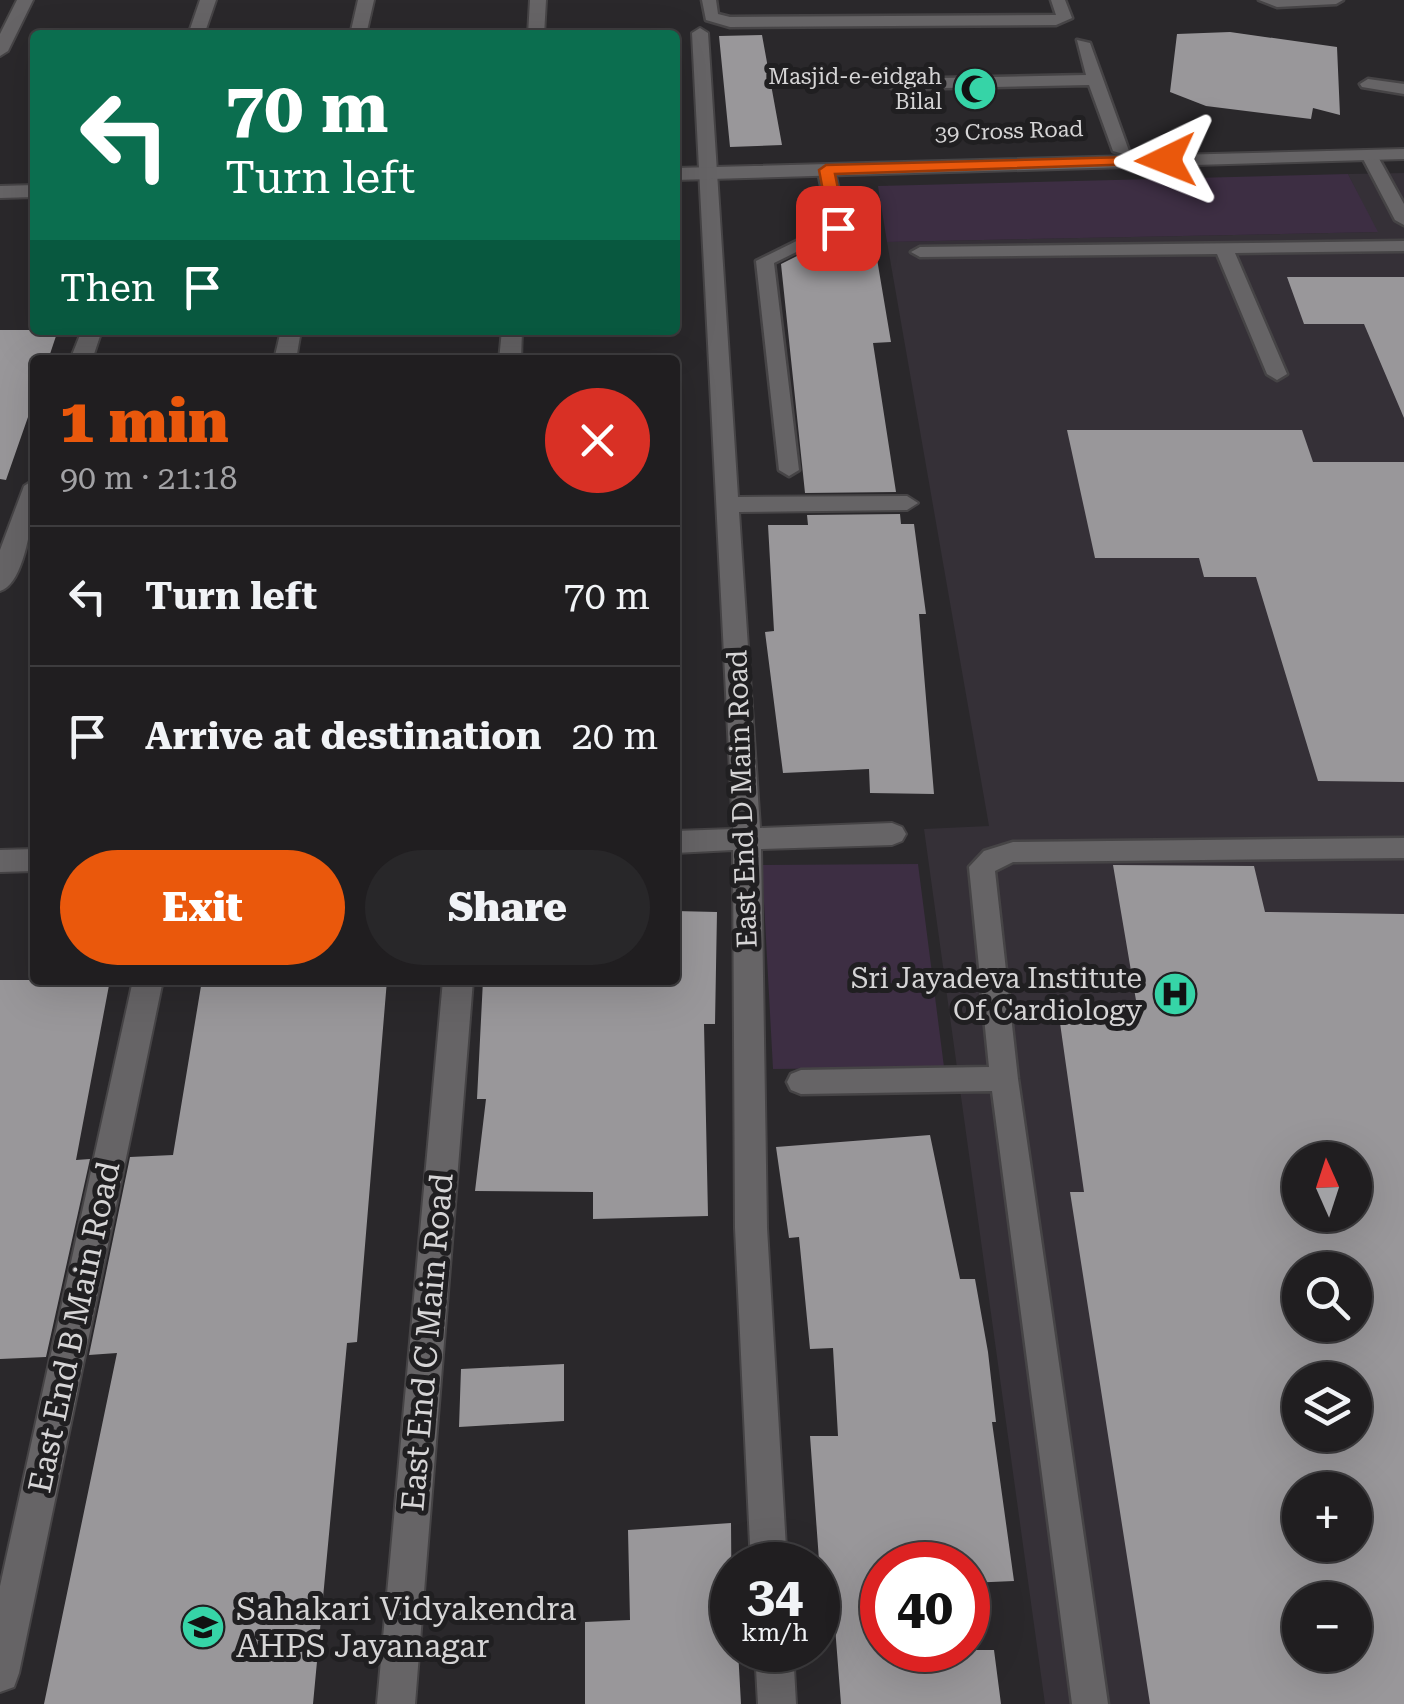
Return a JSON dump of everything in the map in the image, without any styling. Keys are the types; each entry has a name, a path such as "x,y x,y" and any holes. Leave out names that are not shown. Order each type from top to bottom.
{"street":[{"path":"0,52 25,0"},
{"path":"198,30 208,0"},
{"path":"359,30 366,0"},
{"path":"536,30 538,0"},
{"name":"East End D Main Road","path":"700,33 747,840 750,1228 768,1542"},
{"name":"39 Cross Road","path":"680,163 709,167 1091,157 1121,151 1404,143"},
{"path":"680,173 709,167 826,170 1091,157 1404,154"},
{"path":"0,177 30,176"},
{"path":"0,192 30,191"},
{"path":"0,583 30,500"},
{"path":"728,505 906,502"},
{"path":"680,842 892,834"},
{"path":"0,860 30,860"},
{"name":"East End B Main Road","path":"0,1673 147,985"},
{"name":"East End C Main Road","path":"396,1704 458,985"},
{"path":"775,1672 777,1704"}],"lane":[{"path":"709,0 712,17 730,22 1056,20 1064,18 1058,0"},
{"path":"1266,0 1336,0"},
{"path":"1082,43 1121,151"},
{"path":"893,84 1095,80"},
{"path":"1368,84 1404,89"},
{"path":"1369,155 1404,220"},
{"path":"788,470 765,261 838,228 826,170"},
{"path":"920,252 1404,246"},
{"path":"1223,247 1277,374"},
{"path":"1090,1704 1004,1079 982,868 993,858 1014,852 1404,848"},
{"path":"801,1082 1004,1079"}],"shaded area":[{"name":"Sri Jayadeva Institute Of Cardiology","path":"1404,173 1404,1704 1045,1704 924,829 989,826 887,242 1377,232 1348,174"},
{"path":"1348,174 1378,232 887,242 878,186"},
{"path":"918,864 944,1067 773,1069 762,865"}],"building":[{"path":"1230,32 1337,47 1340,115 1313,108 1311,119 1206,106 1170,92 1177,34"},
{"path":"762,35 782,145 730,147 719,36"},
{"path":"876,253 891,342 873,343 896,492 805,493 781,264 799,255"},
{"path":"1287,277 1404,277 1404,418 1364,324 1304,324"},
{"path":"0,330 56,335 50,355 30,355 30,411 6,480 0,479"},
{"path":"1067,430 1302,430 1313,462 1404,462 1404,782 1318,781 1256,577 1204,577 1199,558 1095,558"},
{"path":"900,514 901,524 914,524 926,614 919,614 934,794 870,793 869,769 783,773 765,632 774,631 768,525 808,525 807,515"},
{"path":"1113,865 1254,866 1265,912 1404,914 1404,1704 1150,1704 1070,1192 1084,1192 1059,1016 1139,1018"},
{"path":"680,911 717,912 715,1024 704,1024 708,1216 593,1219 593,1192 475,1191 486,1099 477,1099 483,985 680,985"},
{"path":"0,980 30,980 30,985 109,985 76,1160 90,1159 46,1357 0,1359"},
{"path":"201,985 387,985 357,1342 347,1343 313,1704 44,1704 117,1353 89,1355 130,1157 173,1155"},
{"path":"930,1135 960,1279 975,1279 988,1352 996,1422 992,1422 1014,1581 990,1582 990,1542 860,1542 860,1672 990,1672 990,1650 994,1650 1001,1704 841,1704 840,1542 818,1542 810,1436 838,1436 833,1348 810,1349 799,1237 789,1238 776,1147"},
{"path":"564,1364 564,1421 459,1427 461,1369"},
{"path":"731,1523 731,1542 710,1542 710,1672 739,1672 741,1704 585,1704 585,1622 630,1620 628,1530"}],"place":[{"name":"Masjid-e-eidgah Bilal","path":"975,89"},
{"name":"Sri Jayadeva Institute Of Cardiology","path":"1175,994"},
{"name":"Sahakari Vidyakendra AHPS Jayanagar","path":"203,1627"}],"route":[{"path":"838,228 826,170 1166,160"}]}
